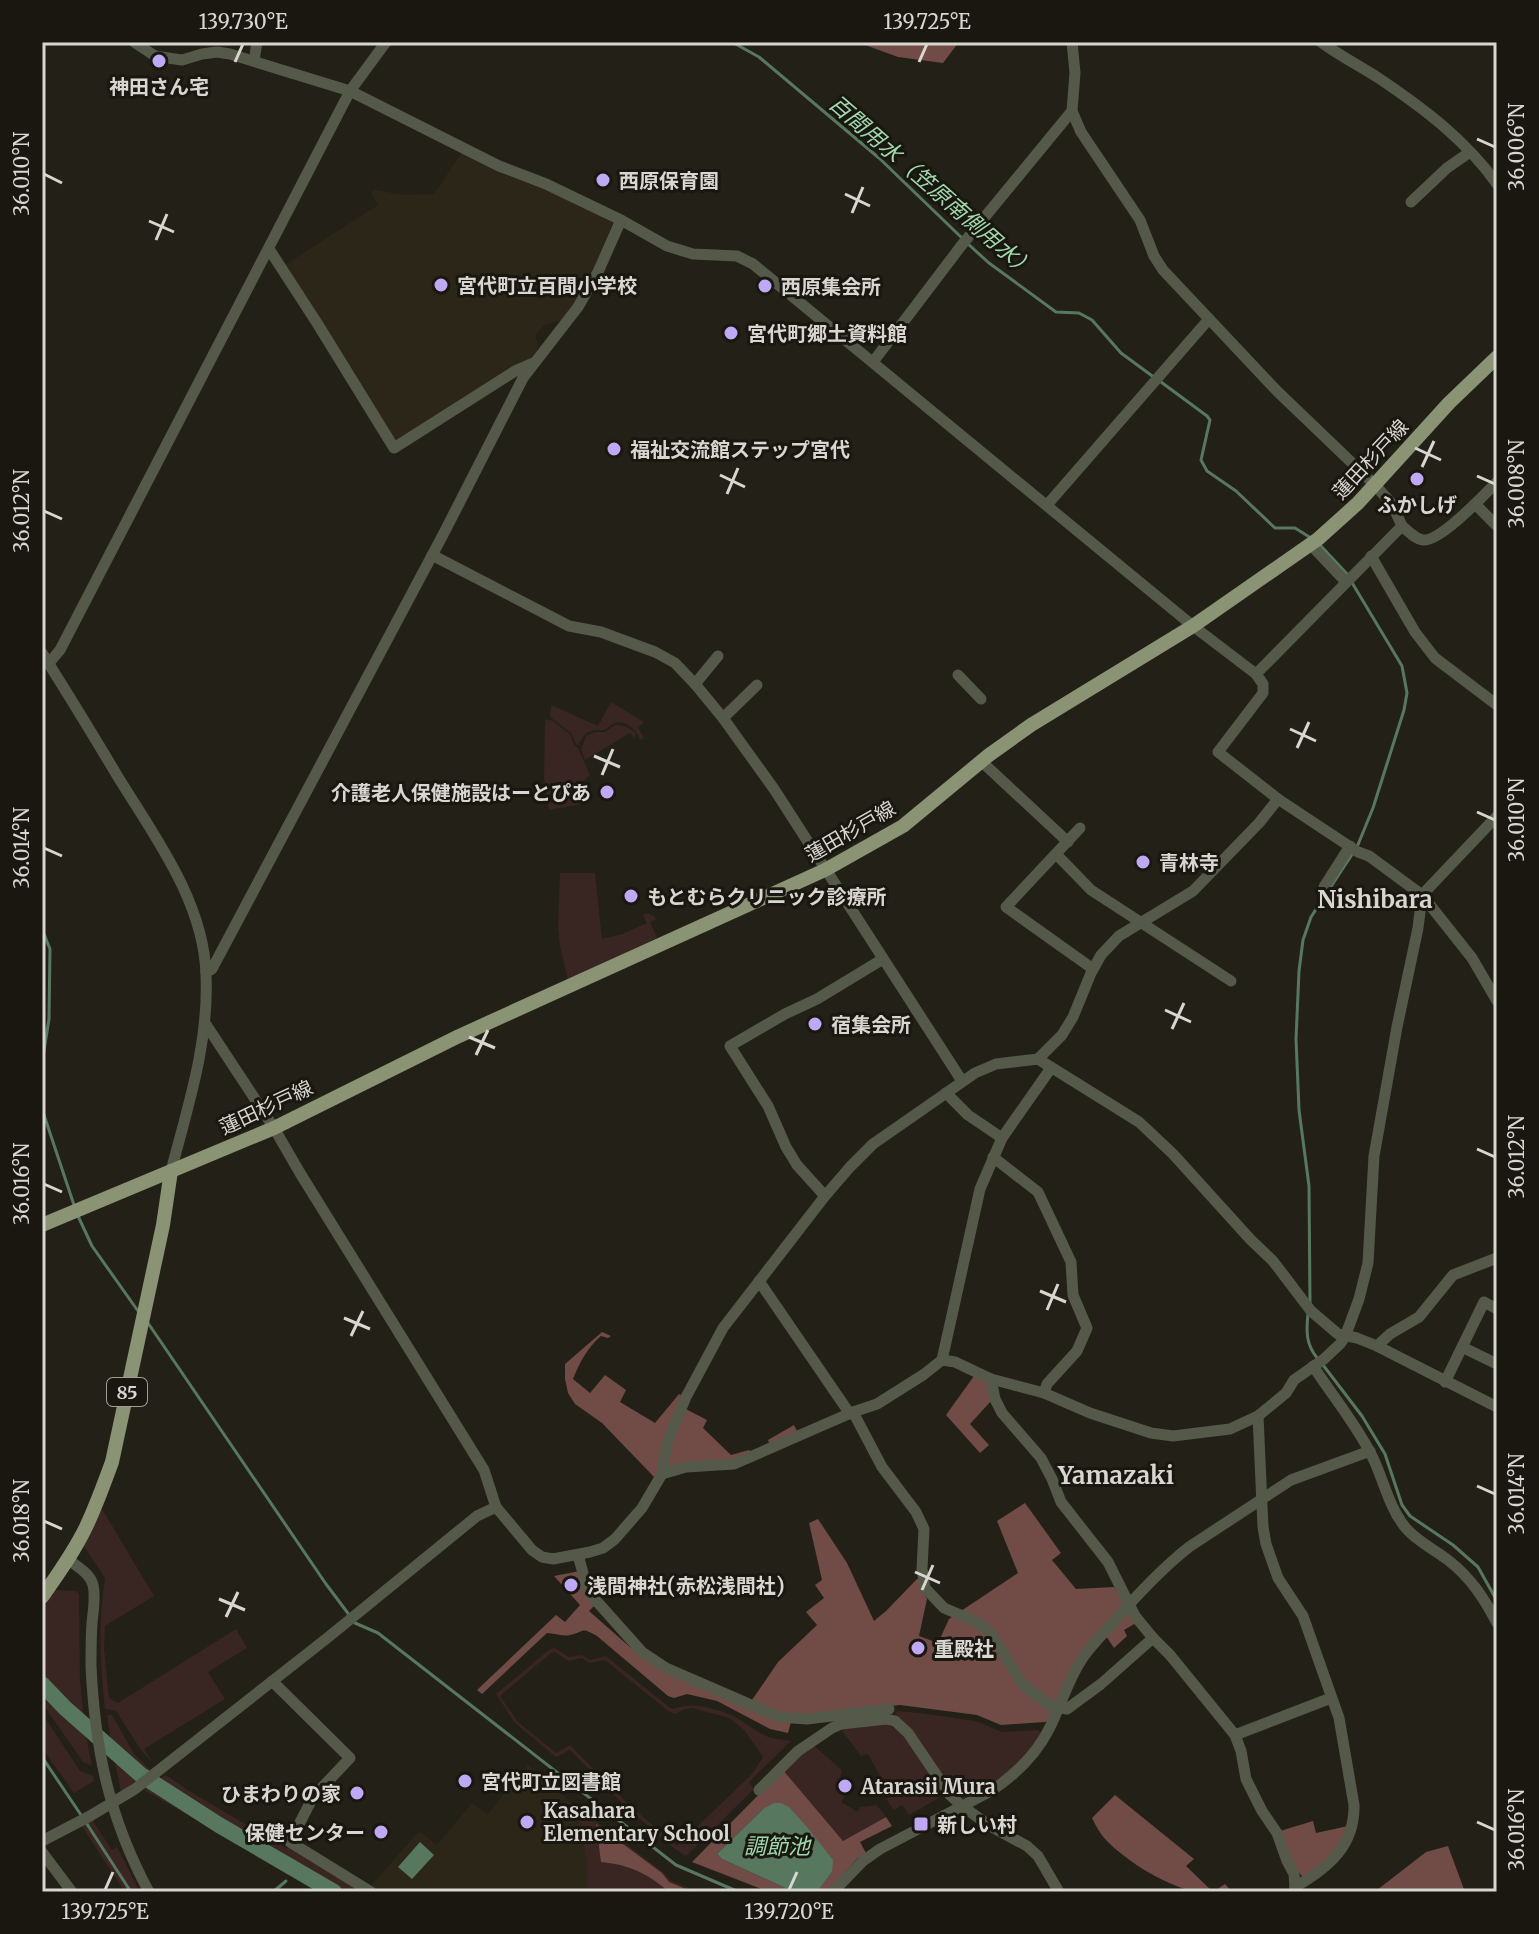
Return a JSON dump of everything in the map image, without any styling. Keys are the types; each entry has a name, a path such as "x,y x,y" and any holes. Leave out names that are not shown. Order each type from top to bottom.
{"main road":[{"name":"蓮田杉戸線","path":"42,1225 274,1128 459,1036 825,870 903,826 981,761 1031,725 1193,626 1311,545 1375,485 1449,403 1497,357"},
{"name":"85","path":"42,1597 85,1529 112,1462 163,1225 171,1171"}],"street":[{"path":"134,42 155,56 182,60 217,52 350,91 499,166 546,184 621,220 667,246 693,254 737,256 753,264 1193,626 1256,674 1263,684 1263,693 1218,752 1278,799 1369,856 1422,895 1472,958 1497,1001"},
{"path":"254,61 257,42"},
{"path":"171,1171 202,1049 206,972 201,940 189,900 159,843 45,658 60,650 350,91 386,42"},
{"path":"1321,42 1378,78 1455,134 1496,180"},
{"path":"1073,43 1075,73 1072,111 1081,132 1140,220 1163,270 1279,393 1375,485 1392,504 1402,526 1417,538 1432,539 1497,482"},
{"path":"873,362 961,246 1072,111"},
{"path":"1411,202 1447,168 1470,152"},
{"path":"206,972 212,969 523,378 578,307 598,272 621,220"},
{"path":"269,249 394,448 534,362"},
{"path":"1047,505 1209,319"},
{"path":"1475,504 1497,526"},
{"path":"1256,674 1402,526"},
{"path":"1311,545 1346,582"},
{"path":"432,555 569,626 601,632 655,652 675,663 723,718 774,789 962,1081"},
{"path":"1371,556 1415,632 1435,658 1497,705"},
{"path":"695,684 718,656"},
{"path":"958,675 981,699"},
{"path":"723,718 757,685"},
{"path":"981,761 1068,842"},
{"path":"205,1023 274,1128 484,1470 496,1507 532,1550 542,1557 553,1559 578,1555 603,1548 642,1508 662,1474 667,1443 686,1397 723,1328 850,1167 873,1144 975,1073 996,1064 1038,1059 1062,1035 1073,1017 1101,955 1119,936 1193,891 1278,799"},
{"path":"942,1360 955,1362 991,1379 1044,1393 1090,1413 1151,1433 1169,1435 1230,1429 1258,1416 1286,1393 1294,1380 1340,1344 1359,1299 1368,1263 1374,1156 1422,895 1497,816"},
{"path":"1080,828 1006,907 1093,969"},
{"path":"1324,887 1350,846"},
{"path":"1057,855 1091,890 1231,981"},
{"path":"825,1196 797,1165 768,1106 730,1046 883,959"},
{"path":"1038,1059 1139,1122 1273,1261 1305,1305 1338,1334 1377,1346 1497,1407"},
{"path":"662,1474 686,1467 734,1464 877,1404 942,1360 980,1189 1002,1138 1051,1068"},
{"path":"946,1093 968,1115 1002,1138"},
{"path":"993,1157 1038,1192 1071,1262 1073,1295 1087,1328 1077,1351 1047,1384 1044,1393"},
{"path":"1377,1346 1390,1334 1419,1317 1453,1275 1497,1258"},
{"path":"759,1281 851,1413 882,1467 916,1512 924,1529 922,1569 925,1588 944,1608 984,1627 997,1641 1021,1682 1051,1706 1067,1709 1153,1638"},
{"path":"1445,1382 1484,1302 1497,1309"},
{"path":"1462,1347 1497,1364"},
{"path":"1313,1366 1370,1451 1393,1507 1405,1527 1465,1573 1497,1623"},
{"path":"991,1379 1002,1413 1041,1458 1061,1502 1108,1562 1128,1605 1235,1735 1246,1779 1277,1833 1294,1874 1294,1890"},
{"path":"1258,1416 1266,1544 1278,1578 1303,1616 1339,1718 1354,1805 1354,1819 1336,1857 1294,1890"},
{"path":"833,1892 863,1861 880,1849 1002,1784 1032,1756 1049,1729 1078,1664 1128,1605 1174,1559 1262,1498 1302,1475 1370,1451"},
{"path":"42,1841 135,1789 477,1516 496,1507"},
{"path":"578,1555 592,1596 636,1647 656,1663 773,1715 787,1718 807,1719 889,1709"},
{"path":"68,1559 93,1583 90,1642 101,1762 117,1824 149,1892"},
{"path":"272,1681 350,1758 309,1803 290,1842 371,1892"},
{"path":"1235,1735 1331,1698"},
{"path":"807,1719 814,1740"},
{"path":"759,1790 798,1751 841,1724 886,1719 895,1721 908,1733 950,1795 990,1826 1027,1846 1038,1856 1059,1892"},
{"path":"42,1852 72,1892"}],"shaded area":[{"path":"857,42 959,42 943,63 898,57"},
{"name":"宮代町立百間小学校","path":"462,152 505,175 554,193 615,224 575,305 563,320 544,325 536,334 538,347 534,357 396,443 285,265 378,205 371,193 375,190 404,195 434,194"},
{"path":"611,702 644,722 638,728 644,738 640,740 631,727 619,722 587,733 578,746 571,733 550,717 551,705 598,726"},
{"path":"545,719 553,721 570,734 578,748 590,775 582,782 587,803 549,810 544,778"},
{"path":"615,725 631,729 635,739 630,733 585,760 581,750 586,736 605,732"},
{"path":"560,873 595,873 602,939 647,923 643,915 647,913 656,919 650,922 657,938 568,980 558,926"},
{"path":"602,1332 611,1336 601,1336 592,1345 573,1379 590,1393 605,1375 626,1390 620,1402 655,1423 679,1394 684,1397 680,1406 707,1420 703,1428 731,1455 751,1452 794,1425 798,1433 732,1461 656,1479 602,1423 575,1404 568,1393 565,1364"},
{"path":"974,1376 987,1382 991,1401 970,1424 989,1445 980,1453 946,1415"},
{"path":"1025,1503 1061,1553 1052,1560 1076,1589 1114,1587 1123,1601 1123,1605 1090,1641 1051,1719 1001,1725 977,1715 900,1705 806,1715 788,1714 752,1700 778,1662 817,1625 806,1612 824,1598 815,1585 822,1580 809,1523 818,1519 847,1563 874,1621 920,1579 927,1599 919,1636 938,1643 949,1619 1018,1573 997,1521"},
{"path":"102,1509 154,1596 105,1626 109,1698 118,1703 236,1629 247,1648 208,1672 225,1699 144,1749 152,1762 116,1711 105,1709 100,1644 105,1578 83,1545"},
{"path":"580,1571 596,1604 589,1611 639,1655 791,1722 788,1733 770,1729 717,1701 687,1694 674,1698 668,1696 597,1636 585,1630 568,1635 547,1633 482,1694 477,1690 556,1615 565,1622 580,1605 554,1576"},
{"path":"55,1590 76,1591 79,1594 80,1681 84,1719 42,1677 42,1609"},
{"path":"1126,1614 1136,1623 1124,1630 1127,1636 1114,1648 1106,1636"},
{"path":"555,1648 569,1657 582,1655 590,1660 606,1656 670,1708 695,1706 710,1708 736,1718 766,1736 791,1741 749,1782 754,1789 686,1856 625,1806 570,1750 556,1757 515,1723 496,1694","holes":["555,1652 568,1661 582,1658 590,1663 605,1660 675,1714 692,1708 729,1718 744,1730 763,1757 752,1774 677,1846 628,1804 570,1745 556,1753 518,1722 500,1696 551,1653"]},
{"path":"42,1690 86,1736 92,1766 83,1762 42,1703"},
{"path":"897,1711 976,1721 1002,1732 1038,1730 1041,1733 1008,1772 964,1799 951,1789 896,1718"},
{"path":"42,1713 80,1771 93,1776 94,1781 74,1793 42,1748"},
{"path":"107,1715 112,1715 134,1754 151,1770 147,1773 111,1743"},
{"path":"887,1723 903,1735 944,1795 909,1815 902,1805 894,1810 886,1799 891,1796 868,1754 861,1756 840,1728"},
{"path":"813,1745 842,1770 839,1784 844,1797 841,1802 858,1812 860,1807 877,1805 886,1817 843,1841 783,1770"},
{"path":"114,1758 139,1779 121,1792"},
{"name":"Kasahara Elementary School","path":"528,1765 670,1880 699,1892 376,1892 370,1887 419,1831 437,1845 472,1803 488,1814"},
{"path":"783,1770 843,1841 886,1817 892,1826 860,1842 866,1853 827,1892 817,1892 832,1872 763,1809 717,1854 794,1892 769,1892 692,1862"},
{"path":"166,1775 287,1849 289,1846 366,1892 348,1892 243,1834 158,1780"},
{"path":"149,1787 330,1892 321,1892 144,1790"},
{"path":"1115,1795 1194,1859 1186,1866 1213,1892 1188,1890 1149,1873 1102,1835 1092,1818"},
{"path":"578,1808 670,1880 699,1892 587,1892 587,1867"},
{"path":"92,1820 112,1850 117,1847 140,1892 125,1892 81,1825"},
{"path":"1313,1821 1316,1833 1348,1826 1334,1855 1303,1878 1289,1858 1280,1831"},
{"path":"596,1824 662,1873 669,1882 693,1892 669,1892 638,1871 601,1862"},
{"path":"1448,1846 1465,1892 1378,1892 1426,1852"},
{"path":"1225,1884 1232,1892 1213,1892"}],"water":[{"name":"調節池","path":"774,1803 789,1807 833,1860 832,1872 817,1892 794,1892 717,1854 763,1809"},
{"path":"420,1842 434,1855 412,1879 398,1867"}],"waterway":[{"name":"百間用水（笠原南側用水）","path":"732,42 759,57 879,158 962,238"},
{"name":"百間用水（笠原南側用水）","path":"967,243 1056,312 1079,313 1092,320 1121,353 1155,378"},
{"name":"百間用水（笠原南側用水）","path":"1161,382 1210,420 1201,460 1207,471 1236,491 1275,528 1295,528 1311,538"},
{"name":"百間用水（笠原南側用水）","path":"1320,545 1348,575"},
{"name":"百間用水（笠原南側用水）","path":"1351,581 1402,666 1407,693 1373,808 1357,847"},
{"name":"百間用水（笠原南側用水）","path":"1310,1303 1309,1186 1299,1110 1296,1039 1299,971 1303,940 1311,917 1353,853"},
{"path":"42,929 50,949 49,1019 42,1063"},
{"path":"42,1109 74,1205"},
{"path":"78,1216 92,1246 138,1311"},
{"name":"百間用水（笠原南側用水）","path":"1308,1314 1308,1338 1318,1359"},
{"path":"148,1323 350,1616"},
{"name":"百間用水（笠原南側用水）","path":"1323,1365 1362,1416 1385,1454 1402,1505 1410,1516 1453,1545 1478,1567 1497,1601"},
{"path":"355,1623 378,1633 676,1865 739,1892"},
{"path":"42,1684 141,1775 334,1892"},
{"path":"42,1757 81,1815"},
{"path":"85,1821 131,1892"},
{"path":"273,1892 286,1881"}],"place":[{"name":"神田さん宅","path":"159,61"},
{"name":"西原保育園","path":"603,180"},
{"name":"宮代町立百間小学校","path":"441,285"},
{"name":"西原集会所","path":"765,286"},
{"name":"宮代町郷土資料館","path":"731,333"},
{"name":"福祉交流館ステップ宮代","path":"614,449"},
{"name":"ふかしげ","path":"1417,479"},
{"name":"介護老人保健施設はーとぴあ","path":"607,792"},
{"name":"青林寺","path":"1143,862"},
{"name":"もとむらクリニック診療所","path":"631,896"},
{"name":"宿集会所","path":"815,1024"},
{"name":"浅間神社(赤松浅間社)","path":"571,1585"},
{"name":"重殿社","path":"918,1648"},
{"name":"宮代町立図書館","path":"465,1781"},
{"name":"Atarasii Mura","path":"845,1786"},
{"name":"ひまわりの家","path":"357,1793"},
{"name":"Kasahara Elementary School","path":"527,1822"},
{"name":"新しい村","path":"921,1824"},
{"name":"保健センター","path":"381,1832"}],"district":[{"name":"Nishibara","path":"1375,899"},
{"name":"Yamazaki","path":"1116,1475"}]}
